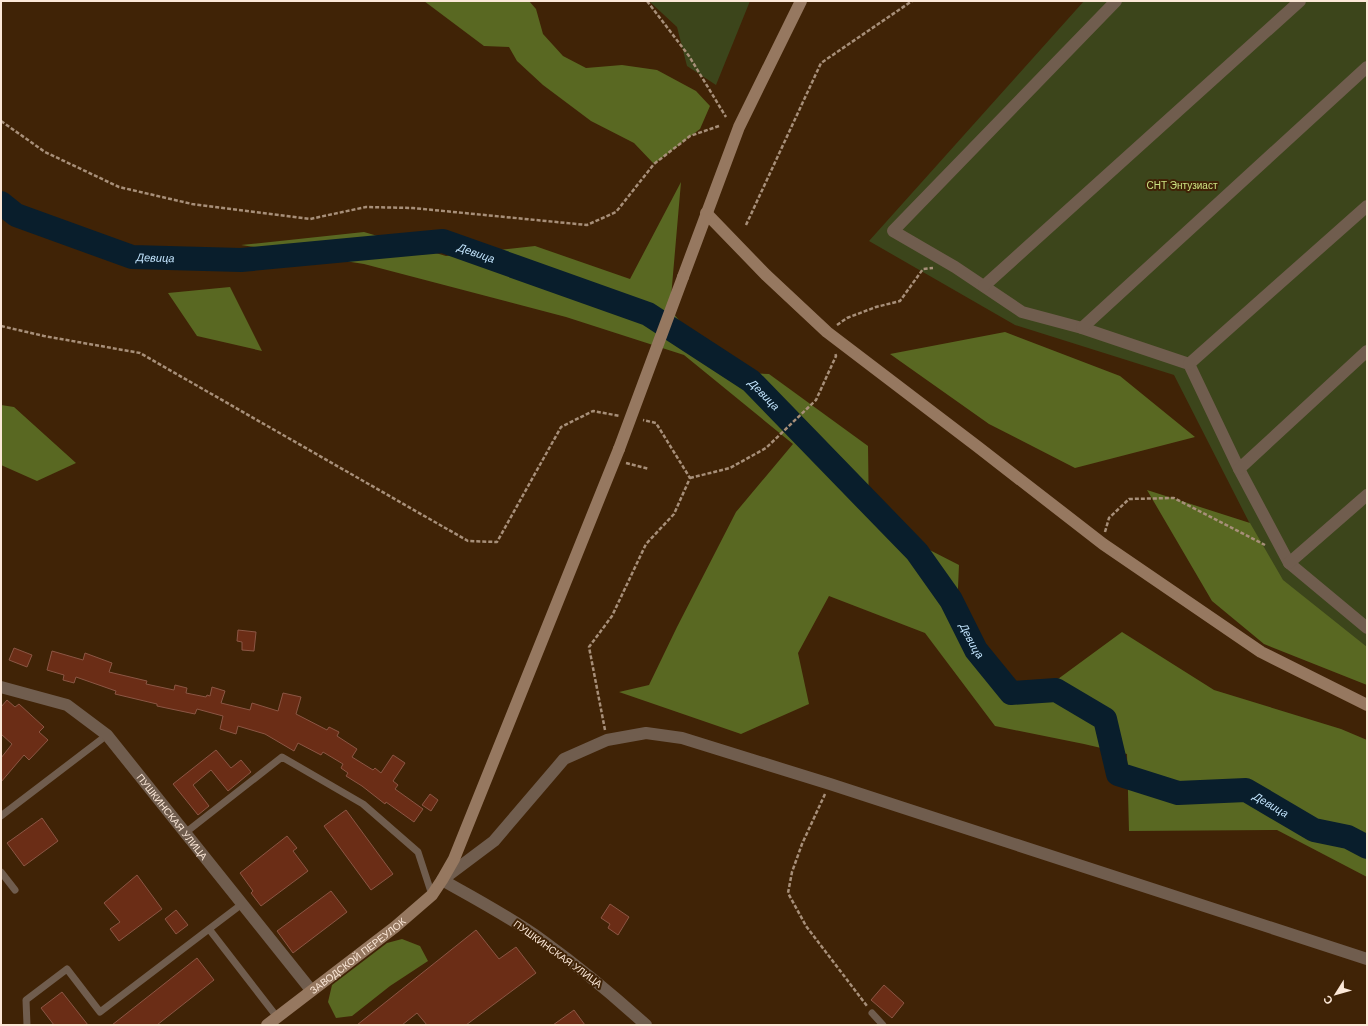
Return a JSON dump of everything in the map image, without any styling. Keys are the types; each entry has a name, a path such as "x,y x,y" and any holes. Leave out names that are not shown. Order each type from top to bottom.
{"street":[{"name":"ЗАВОДСКОЙ ПЕРЕУЛОК","path":"267,1025 395,927 432,895 454,859 619,449 739,127 802,1"},
{"path":"1116,1 893,231 955,267 1022,312 1082,328 1189,364 1239,469 1289,563 1367,628"},
{"path":"984,286 1300,1"},
{"path":"1082,328 1367,67"},
{"path":"1189,364 1367,206"},
{"path":"706,213 766,275 827,332 1103,544 1261,652 1367,705"},
{"path":"1239,469 1367,351"},
{"path":"1289,563 1367,495"},
{"name":"ПУШКИНСКАЯ УЛИЦА","path":"1,687 67,705 107,735 311,990"},
{"path":"442,880 494,841 564,759 607,740 646,733 682,738 830,784 1367,959"},
{"name":"ПУШКИНСКАЯ УЛИЦА","path":"442,880 495,909 542,940 610,993 646,1025"}],"lane":[{"path":"1,816 107,735"},
{"path":"185,833 282,757 363,804 418,852 432,895"},
{"path":"1,872 15,890"},
{"path":"27,1025 26,1000 67,969 100,1012 242,904"},
{"path":"209,929 277,1017"},
{"path":"872,1013 883,1025"}],"path":[{"path":"647,1 689,56 726,117"},
{"path":"746,225 820,63 912,1"},
{"path":"1,121 45,152 119,187 192,204 310,219 366,207 413,208 587,225 616,212 654,164 690,136 719,126"},
{"path":"690,478 730,468 766,448 816,400 836,356 827,332 847,318 876,307 900,301 923,269 955,267"},
{"path":"1,326 44,336 140,353 468,541"},
{"path":"625,463 648,469"},
{"path":"1103,544 1109,518 1129,499 1174,498 1271,548"},
{"path":"607,740 589,647 612,616"},
{"path":"830,784 802,844 792,872 788,892 806,926 872,1013"}],"green space":[{"path":"424,1 529,1 536,9 543,34 563,56 586,68 622,65 657,70 696,91 710,106 700,129 654,164 634,143 591,121 543,85 517,61 509,47 484,46"},
{"path":"649,1 750,1 716,85 687,66 677,27"},
{"name":"СНТ Энтузиаст","path":"1084,1 1367,1 1367,652 1280,583 1174,375 1015,325 869,241"},
{"path":"681,182 670,309 720,372 769,374 868,446 869,519 959,565 956,634 1028,701 1122,632 1214,690 1341,729 1367,740 1367,877 1277,830 1129,831 1127,754 995,726 925,633 829,596 798,653 809,704 741,734 619,692 649,685 736,512 793,444 684,355 566,317 364,264 241,245 364,232 446,256 535,246 630,279"},
{"path":"230,287 262,351 197,336 168,293"},
{"path":"1005,332 1120,376 1195,437 1075,468 989,424 890,354"},
{"path":"1,405 14,407 76,463 37,481 1,465"},
{"path":"1147,490 1250,523 1283,580 1367,647 1367,685 1264,644 1212,601"},
{"path":"402,939 420,946 428,961 390,986 352,1016 336,1018 328,1002 332,985 387,943"}],"building":[{"path":"238,630 256,632 254,651 242,650 242,642 237,641"},
{"path":"14,648 32,655 27,667 9,660"},
{"path":"52,651 83,660 85,653 112,663 109,672 147,681 146,684 174,690 175,685 187,688 186,693 206,697 207,695 210,696 212,687 225,691 221,703 250,710 252,703 278,711 283,693 301,697 296,714 327,730 329,727 339,732 337,736 357,749 352,757 373,770 375,768 381,773 393,755 405,763 393,781 398,785 395,789 423,809 414,822 386,802 385,804 362,786 346,776 348,773 341,768 343,764 323,752 321,755 298,743 294,751 265,734 238,726 236,734 220,729 223,716 197,709 195,714 157,706 157,704 115,694 116,691 76,677 74,683 63,680 64,675 47,670"},
{"path":"7,700 15,707 19,704 44,727 39,732 48,740 29,760 24,755 1,782 1,758 12,744 1,734 1,707"},
{"path":"216,750 231,768 241,760 251,772 228,791 211,770 193,785 209,806 198,815 173,784"},
{"path":"430,794 438,800 431,811 422,805"},
{"path":"346,810 393,874 371,890 324,826"},
{"path":"42,818 58,841 24,866 7,843"},
{"path":"287,836 297,848 293,851 308,871 261,906 251,893 253,891 240,873"},
{"path":"137,875 162,909 119,941 110,929 120,922 104,903"},
{"path":"331,891 347,912 293,953 277,931"},
{"path":"610,904 629,917 618,935 608,928 610,924 601,918"},
{"path":"176,910 188,925 176,934 165,919"},
{"path":"476,930 499,959 516,947 536,973 466,1025 427,1025 417,1013 402,1025 357,1025"},
{"path":"197,958 214,980 157,1025 112,1025"},
{"path":"884,985 904,1003 892,1018 871,1000"},
{"path":"62,992 88,1025 54,1025 41,1008"},
{"path":"574,1010 585,1025 553,1025"}],"waterway":[{"name":"Девица","path":"1,203 16,215 132,257 241,260 443,241 648,314 751,381 917,552 951,600 976,650 1011,693 1056,690 1105,719 1118,774 1178,793 1246,790 1314,830 1348,837 1367,847"}]}
